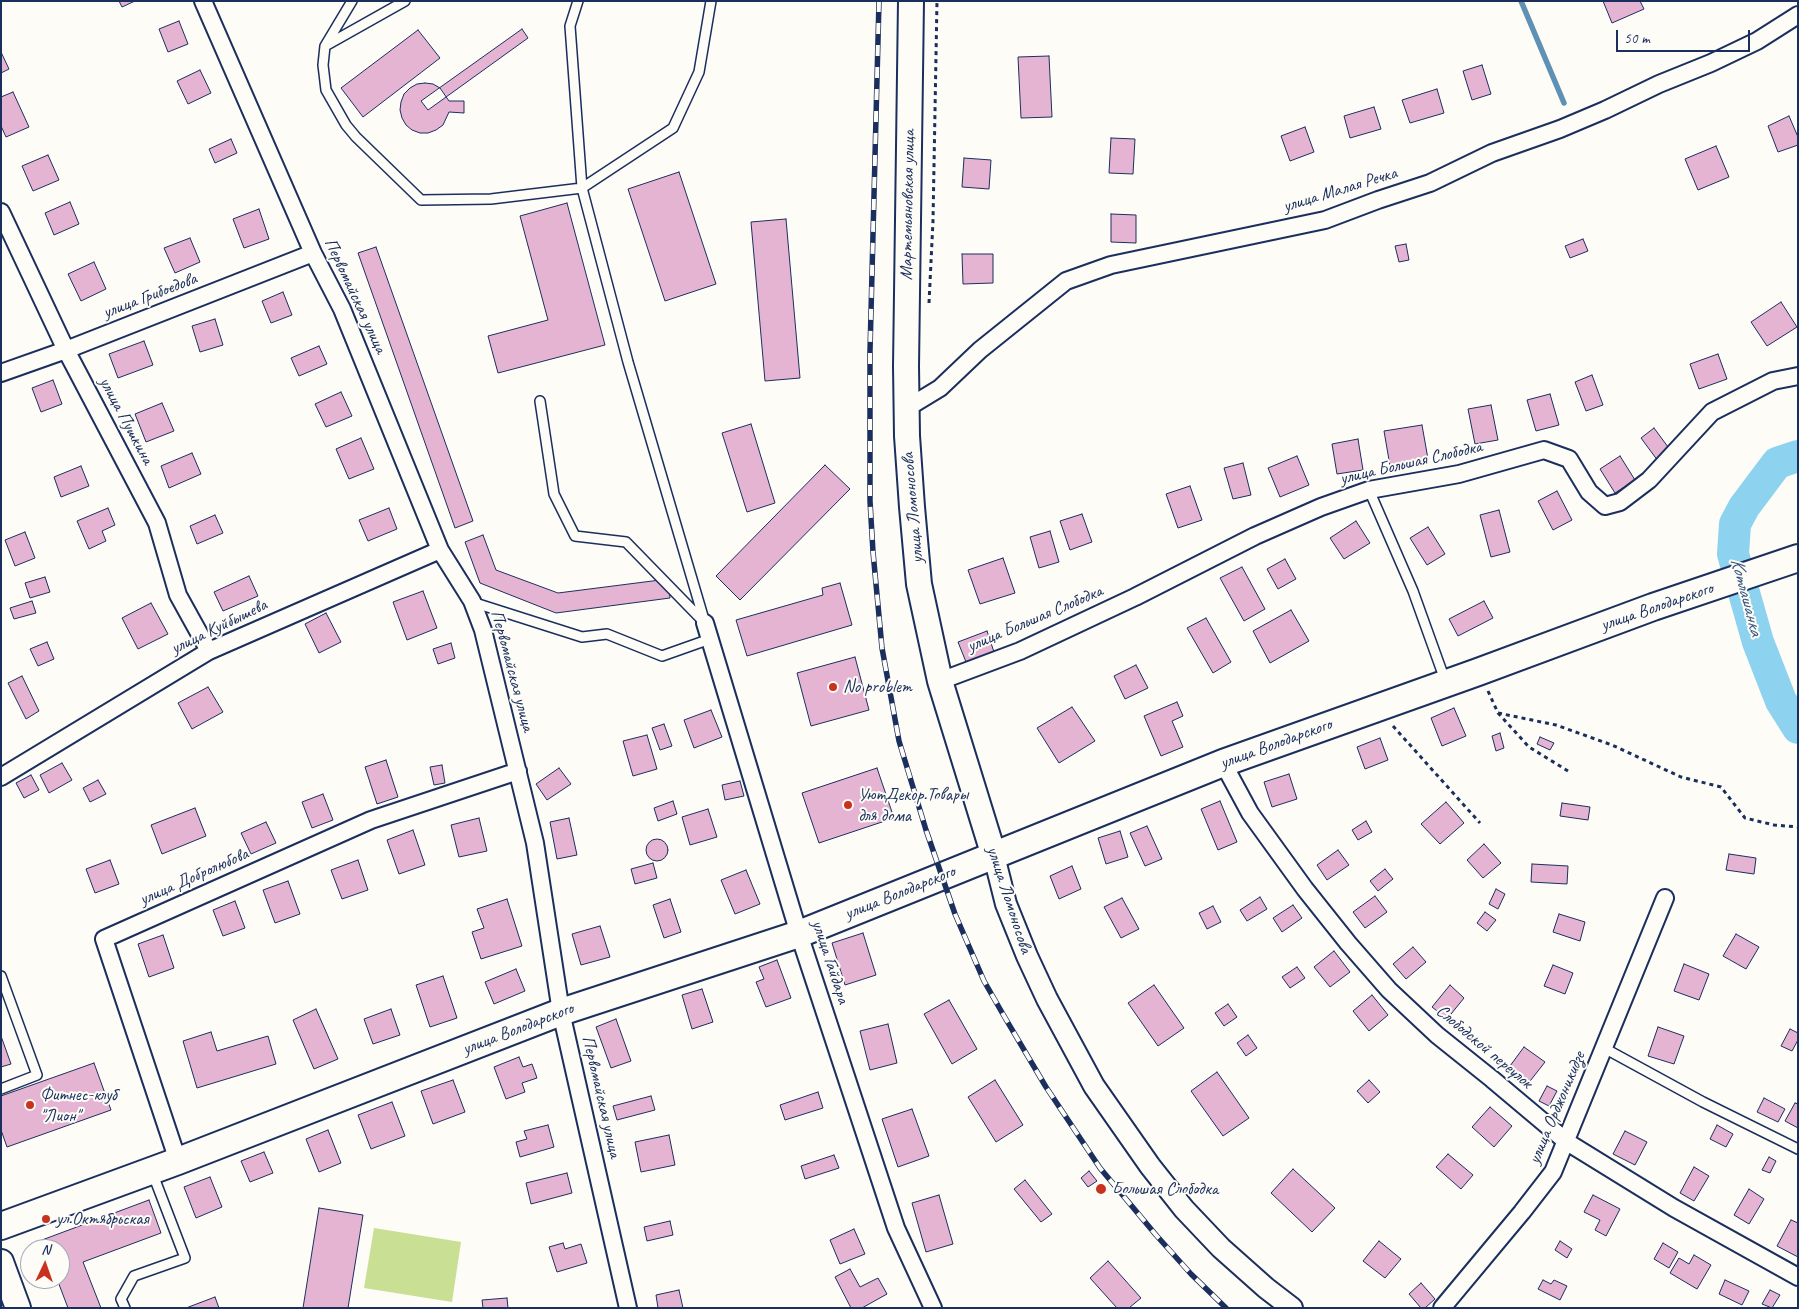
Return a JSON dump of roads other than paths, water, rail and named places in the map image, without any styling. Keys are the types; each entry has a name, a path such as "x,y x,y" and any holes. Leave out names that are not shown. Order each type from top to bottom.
{"main road":[{"name":"Мартемьяновская улица","path":"907,408 911,1"},
{"name":"улица Ломоносова","path":"907,408 911,498 919,584 940,681 994,856"},
{"name":"улица Володарского","path":"1,1226 152,1170 561,1012 800,934 1223,763 1446,684 1652,607 1790,561"},
{"path":"1,1262 18,1308"}],"street":[{"name":"Первомайская улица","path":"203,1 313,253 342,308 440,550 472,602 483,630 535,843 561,1012 628,1308"},
{"name":"улица Малая Речка","path":"907,408 940,388 980,350 1066,281 1111,264 1325,220 1430,183 1492,153 1569,125 1659,84 1711,63 1758,41 1798,15"},
{"name":"улица Пушкина","path":"1,212 66,350 157,524 178,595 208,651"},
{"name":"улица Грибоедова","path":"1,373 66,350 313,253"},
{"name":"улица Большая Слободка","path":"940,681 1020,650 1136,597 1255,536 1321,507 1369,490 1459,474 1544,450 1569,459 1589,492 1605,506 1620,502 1649,480 1712,412 1773,381 1798,376"},
{"name":"улица Куйбышева","path":"1,776 208,651 440,550"},
{"name":"улица Гайдара","path":"705,623 800,934 896,1228 933,1308"},
{"name":"Слободской переулок","path":"1223,763 1250,813 1348,944 1389,990 1437,1035 1567,1142 1674,1208 1798,1277"},
{"name":"улица Добролюбова","path":"178,1160 104,939 371,820 518,771"},
{"name":"улица Ломоносова","path":"994,856 1006,904 1027,956 1047,999 1094,1086 1150,1166 1184,1209 1221,1248 1266,1288 1292,1308"},
{"name":"улица Орджоникидзе","path":"1442,1308 1553,1172 1567,1142 1665,898"}],"lane":[{"path":"352,1 325,46 323,55 326,90 346,125 368,150 421,200 491,199 582,188 673,128 699,72 711,1"},
{"path":"325,46 405,1"},
{"path":"578,1 570,26 582,188 628,362 705,623"},
{"path":"540,401 554,494 575,536 626,542 705,623"},
{"path":"1369,490 1413,591 1446,684"},
{"path":"472,602 582,636 607,634 662,656 710,639"},
{"path":"1,976 37,1075 1,1088"},
{"path":"1604,1048 1703,1102 1798,1149"},
{"path":"124,1308 121,1299 134,1276 185,1258 152,1170"}],"waterway":[{"path":"1521,1 1564,103"},
{"name":"Котлашанка","path":"1798,456 1777,463 1744,507 1735,524 1733,554 1758,642 1781,701 1798,728"}],"railway":[{"path":"879,1 870,351 870,501 882,648 899,741 926,830 955,914 984,981 1004,1016 1046,1087 1100,1168 1191,1274 1226,1308"}],"place":[{"name":"No problem","path":"833,687"},
{"name":"УютДекор.Товары для дома","path":"848,805"},
{"name":"Фитнес-клуб \"Лион\"","path":"30,1105"},
{"name":"Большая Слободка","path":"1101,1189"},
{"name":"ул.Октябрьская","path":"46,1219"}]}
